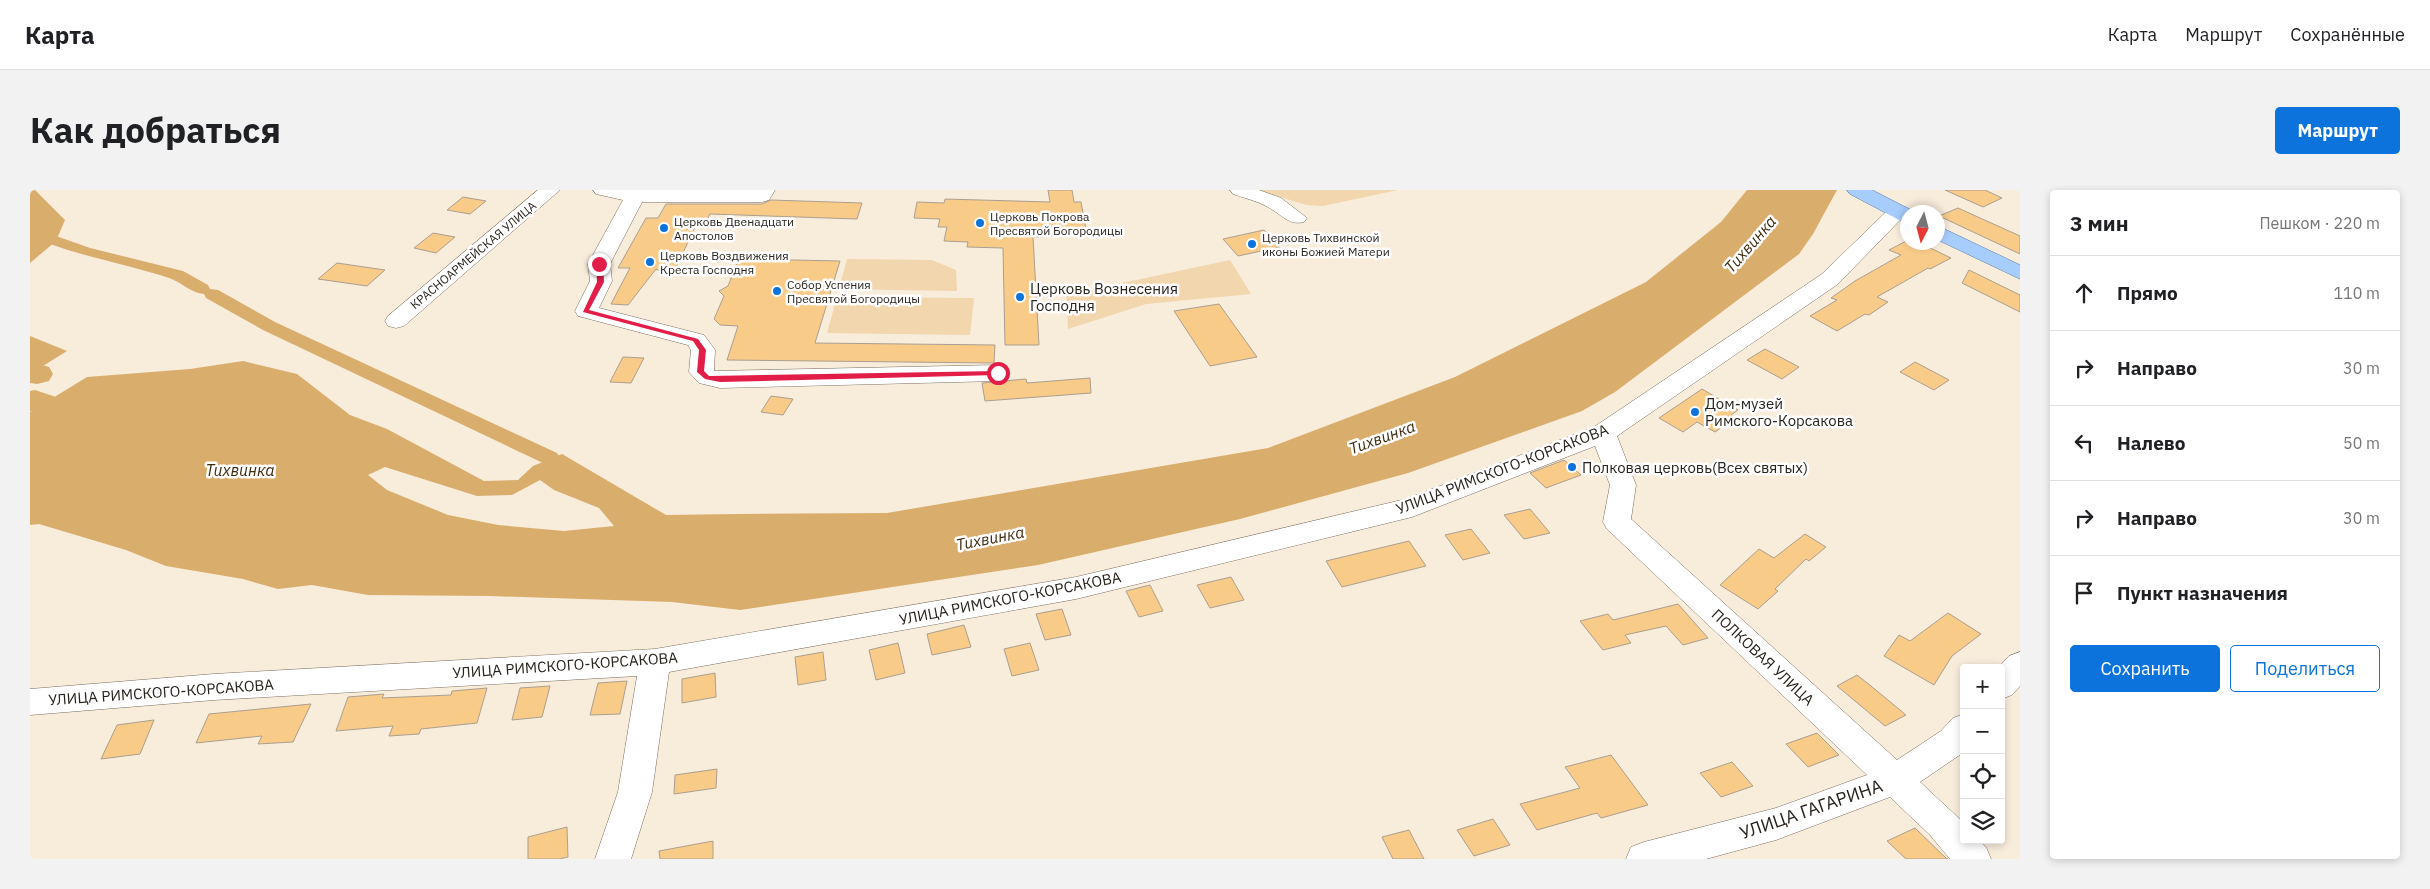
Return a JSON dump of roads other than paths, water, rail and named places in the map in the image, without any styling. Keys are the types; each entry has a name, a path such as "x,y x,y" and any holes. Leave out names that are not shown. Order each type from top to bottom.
{"main road":[{"path":"1857,190 1900,213"},
{"path":"1945,236 2020,273"}],"street":[{"name":"КРАСНОАРМЕЙСКАЯ УЛИЦА","path":"396,321 550,190"},
{"path":"603,190 635,196 762,196 765,190"},
{"path":"1240,190 1274,202 1297,218"},
{"path":"635,196 599,264 601,282 586,311 696,340 703,350 701,372 707,378 998,373"},
{"name":"УЛИЦА РИМСКОГО-КОРСАКОВА","path":"30,702 214,687 655,662 1076,588 1412,507 1603,433 1830,279 1900,216"},
{"name":"ПОЛКОВАЯ УЛИЦА","path":"1603,433 1623,485 1617,522 1942,824 1973,859"},
{"path":"613,859 635,792 655,662"},
{"path":"2005,682 2020,666"},
{"name":"УЛИЦА ГАГАРИНА","path":"1644,859 1776,824 1895,780 1953,741 1960,733"}],"water":[{"path":"30,190 35,190 65,220 56,241 30,263"},
{"path":"1747,190 1837,190 1813,234 1799,254 1615,392 1582,411 1408,473 1240,519 1038,565 740,610 672,602 490,596 368,595 312,585 278,589 243,579 166,566 126,550 39,524 30,525 30,412 87,377 190,369 243,361 297,374 350,415 387,429 484,481 518,480 533,466 562,454 666,515 887,513 1268,448 1455,377 1646,282 1721,222","holes":["385,467 477,496 512,495 540,480 554,490 599,508 614,526 564,531 498,525 448,515 387,490 368,475"]},
{"path":"30,336 67,351 30,374"}],"waterway":[{"path":"56,241 84,251 177,275 202,289"},
{"path":"212,294 269,326 550,458"},
{"name":"Тихвинка","path":"30,371 37,374"},
{"name":"Тихвинка","path":"35,401 92,421"}],"place":[{"name":"Церковь Покрова Пресвятой Богородицы","path":"980,223"},
{"name":"Церковь Двенадцати Апостолов","path":"664,228"},
{"name":"Церковь Тихвинской иконы Божией Матери","path":"1252,244"},
{"name":"Церковь Воздвижения Креста Господня","path":"650,262"},
{"name":"Собор Успения Пресвятой Богородицы","path":"777,291"},
{"name":"Церковь Вознесения Господня","path":"1020,297"},
{"name":"Дом-музей Римского-Корсакова","path":"1695,412"},
{"name":"Полковая церковь(Всех святых)","path":"1572,467"}]}
